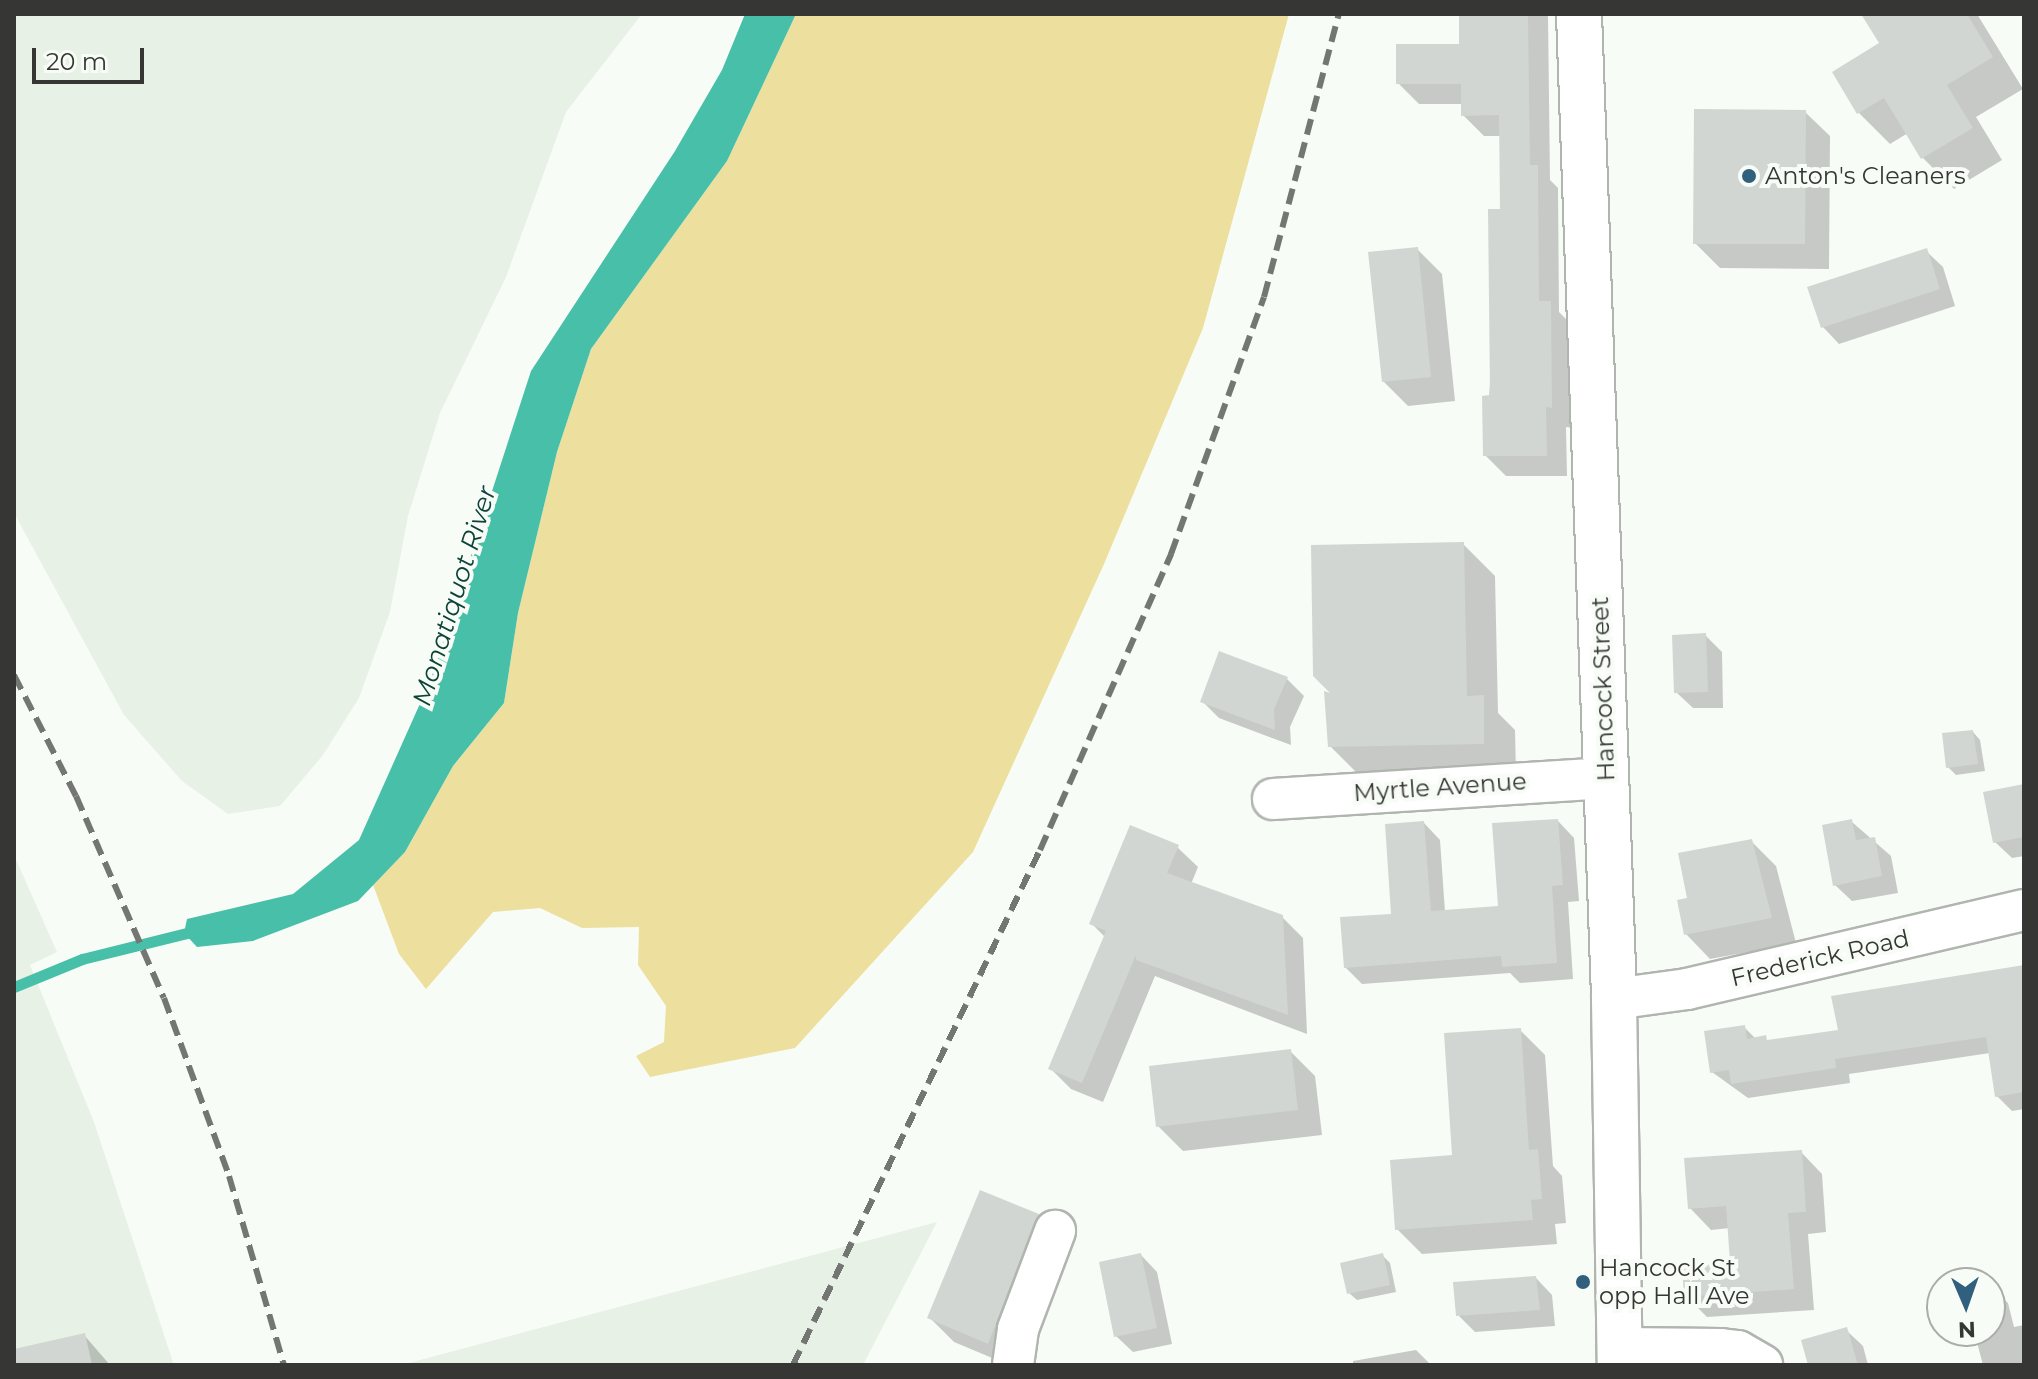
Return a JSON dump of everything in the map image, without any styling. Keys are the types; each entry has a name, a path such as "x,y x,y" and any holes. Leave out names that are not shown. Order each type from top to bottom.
{"main road":[{"name":"Hancock Street","path":"1579,14 1614,999 1620,1357"}],"street":[{"name":"Myrtle Avenue","path":"1273,799 1607,778"},
{"name":"Frederick Road","path":"1614,999 1687,989 2024,910"},
{"path":"1013,1365 1018,1329 1055,1231"},
{"path":"1620,1357 1721,1349 1738,1351 1762,1365"}],"shaded area":[{"path":"14,14 642,14 566,112 506,277 440,413 408,516 390,612 359,698 323,755 280,806 228,814 182,781 124,715 14,513"},
{"path":"745,14 796,14 727,161 591,349 557,452 518,613 504,703 453,766 405,852 358,901 253,941 197,947 184,933 187,919 293,894 359,840 431,679 531,371 675,151 722,70"},
{"path":"796,14 1289,14 1203,328 1104,564 973,852 795,1048 650,1077 636,1056 664,1042 666,1006 638,965 639,927 582,928 540,908 493,912 426,989 399,954 373,885 405,852 453,766 504,703 518,613 557,452 591,349 727,161"},
{"path":"14,855 57,952 30,965 94,1122 174,1365 14,1365"},
{"path":"937,1222 863,1365 401,1365"}],"building":[{"path":"1459,14 1528,14 1530,165 1538,165 1539,301 1551,301 1552,408 1546,407 1547,456 1483,456 1482,396 1490,395 1488,209 1500,209 1499,115 1461,116 1461,84 1396,84 1396,44 1459,44"},
{"path":"1861,14 1967,14 1993,57 1947,85 1973,128 1921,159 1884,98 1857,114 1832,72 1879,43"},
{"path":"1694,109 1806,110 1805,244 1693,244"},
{"path":"1418,247 1431,377 1382,382 1368,252"},
{"path":"1927,248 1940,289 1821,328 1807,287"},
{"path":"1464,542 1467,696 1484,695 1484,744 1328,747 1324,691 1330,693 1313,676 1311,545"},
{"path":"1706,633 1708,692 1674,693 1672,635"},
{"path":"1219,651 1288,677 1274,709 1275,730 1200,702"},
{"path":"1973,730 1978,764 1946,768 1942,733"},
{"path":"2024,784 2024,837 1993,843 1983,792"},
{"path":"1558,819 1563,885 1552,886 1557,963 1502,967 1501,956 1344,968 1340,917 1391,914 1385,824 1424,821 1431,911 1498,906 1492,823"},
{"path":"1852,819 1856,840 1875,837 1882,876 1833,886 1822,825"},
{"path":"1130,825 1179,845 1167,873 1283,915 1288,1015 1136,960 1136,955 1082,1083 1048,1069 1106,931 1089,924"},
{"path":"1752,839 1772,918 1684,935 1677,900 1687,898 1678,853"},
{"path":"2024,965 2024,1092 1995,1097 1986,1037 1835,1059 1836,1068 1731,1084 1729,1070 1710,1073 1704,1031 1745,1025 1747,1039 1766,1035 1767,1040 1838,1030 1831,996"},
{"path":"1521,1028 1529,1150 1538,1149 1542,1199 1531,1200 1533,1220 1395,1230 1390,1160 1452,1155 1444,1033"},
{"path":"1291,1049 1298,1110 1156,1127 1149,1066"},
{"path":"1802,1150 1806,1212 1788,1213 1794,1289 1684,1297 1682,1266 1730,1262 1726,1206 1688,1209 1684,1158"},
{"path":"980,1190 1039,1214 988,1344 927,1318"},
{"path":"1141,1253 1157,1328 1114,1337 1099,1262"},
{"path":"1383,1253 1390,1285 1347,1294 1340,1263"},
{"path":"1536,1276 1540,1310 1456,1316 1453,1282"},
{"path":"1847,1327 1858,1365 1808,1365 1801,1340"},
{"path":"85,1333 92,1365 14,1365 14,1349"}],"waterway":[{"name":"Monatiquot River","path":"14,987 82,959 199,930"}],"railway":[{"path":"793,1365 1040,850 1171,554 1264,297 1339,14"},
{"path":"14,675 76,796 164,998 229,1176 284,1365"}],"place":[{"name":"Anton's Cleaners","path":"1749,176"},
{"name":"Hancock St opp Hall Ave","path":"1583,1282"}]}
